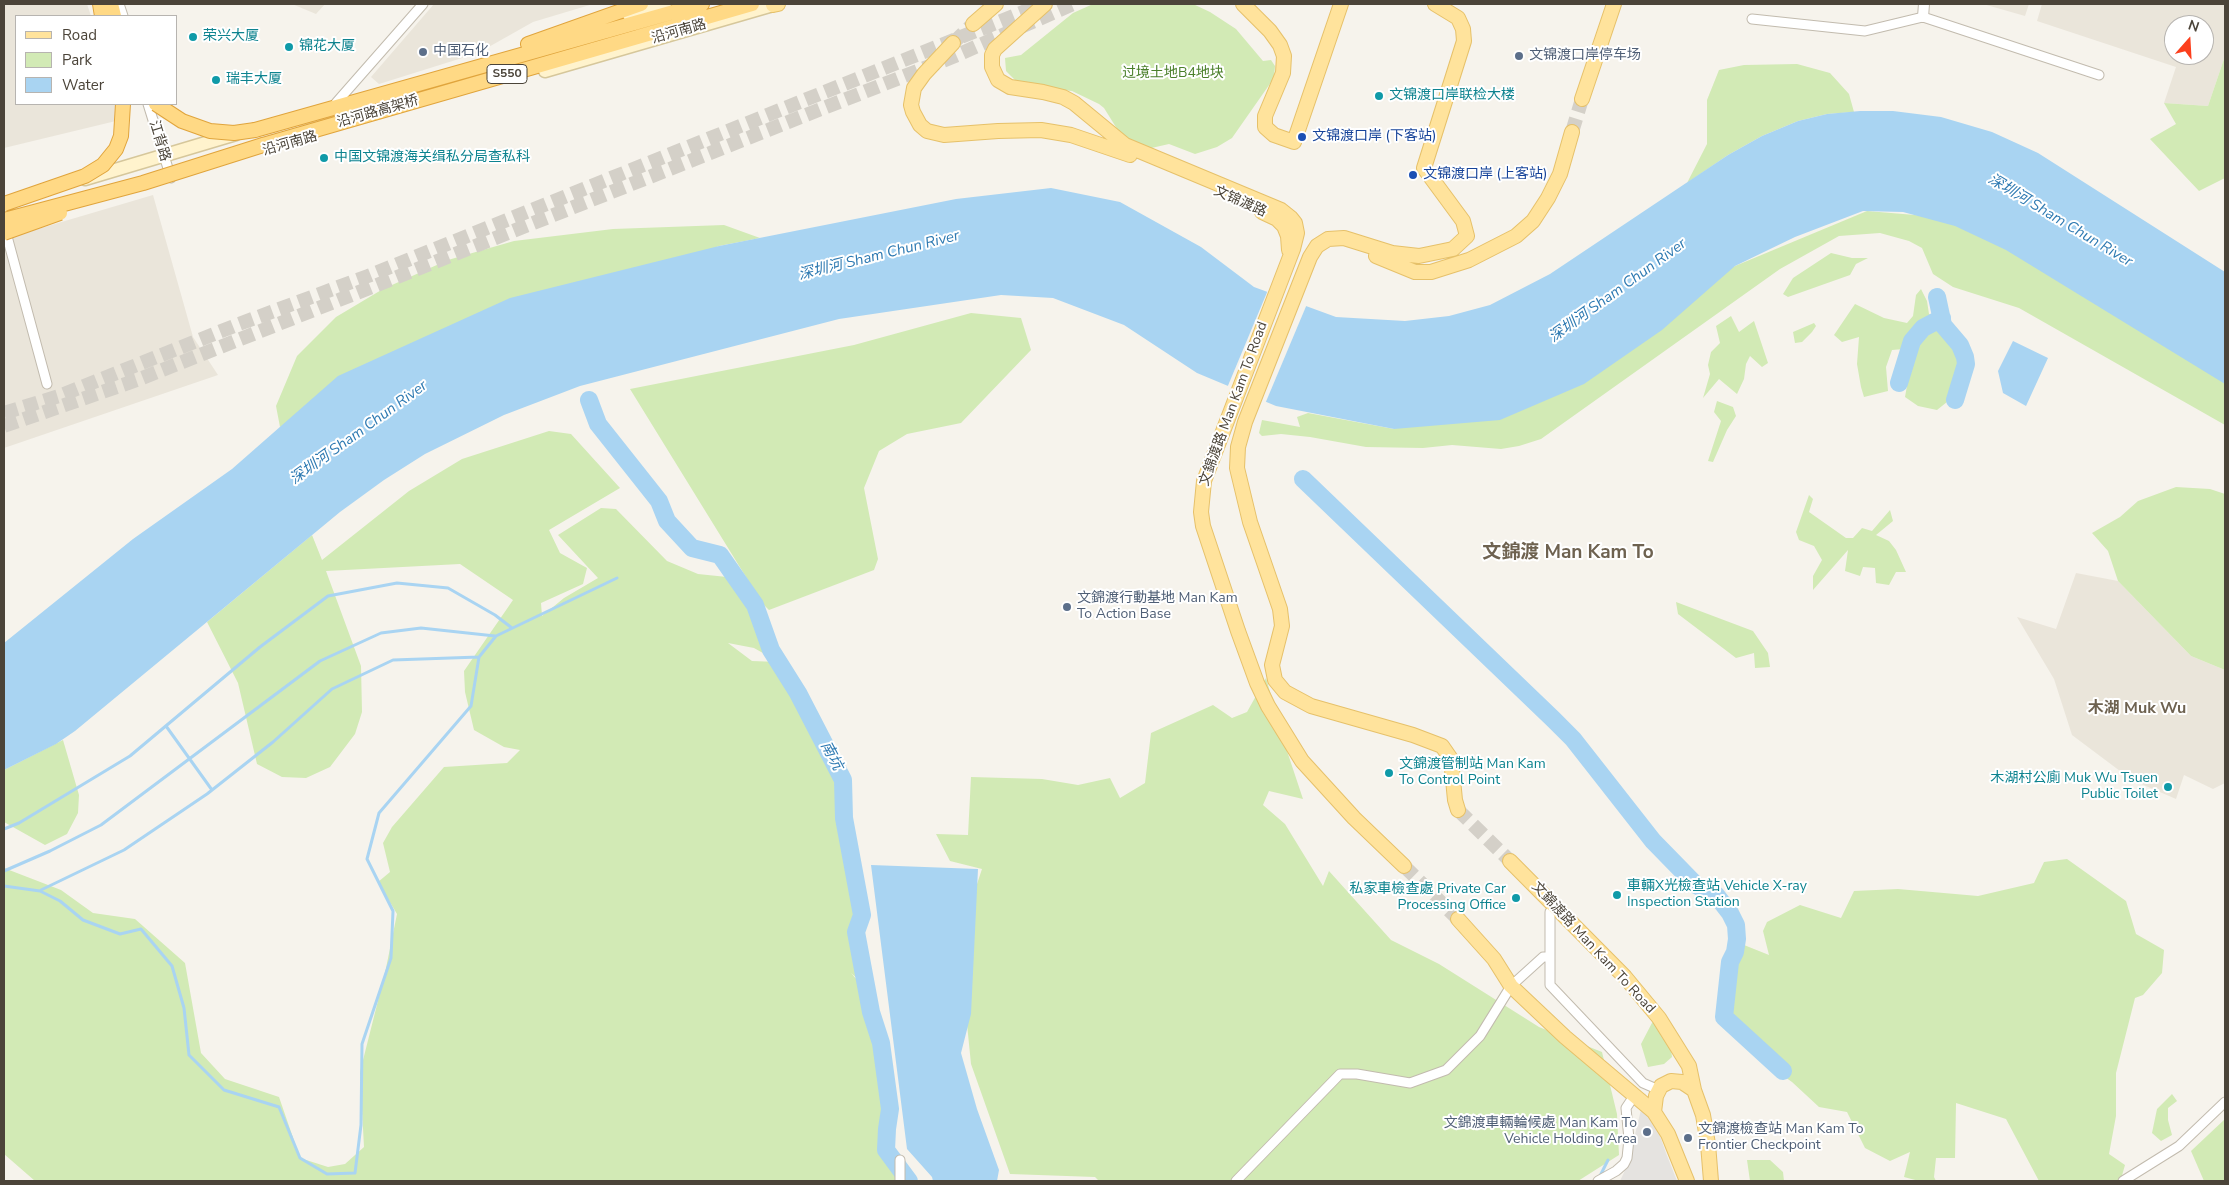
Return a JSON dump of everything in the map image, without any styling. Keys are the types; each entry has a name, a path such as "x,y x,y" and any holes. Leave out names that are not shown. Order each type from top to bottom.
{"highway":[{"path":"504,54 640,4"},
{"name":"沿河路高架桥","path":"157,105 170,114 196,127 223,133 246,132 702,4"},
{"name":"沿河路高架桥","path":"4,220 143,183 272,143 752,4"},
{"path":"4,203 85,176 103,165 116,149 121,136 123,105"},
{"path":"4,234 143,183"}],"main road":[{"name":"沿河南路","path":"4,203 504,54 664,4"},
{"name":"沿河南路","path":"4,224 171,178 774,4"},
{"path":"973,24 996,4"},
{"name":"文锦渡路","path":"1045,4 995,49 992,55 992,67 998,80 1010,87 1063,97 1074,103 1125,144 1287,214 1295,223 1297,233 1284,272"},
{"path":"1243,4 1270,31 1280,44 1284,56 1283,73 1264,116 1265,127 1274,135 1294,142 1341,4"},
{"path":"1302,279 1313,251 1328,239 1344,238 1392,253 1419,256 1453,249 1467,236 1463,221 1424,168 1464,41 1464,29 1458,18 1435,4"},
{"path":"1582,99 1614,4"},
{"name":"文锦渡路","path":"953,43 924,74 914,88 911,105 912,112 920,125 927,131 944,135 1042,130 1071,135 1117,150 1276,219 1284,226 1288,236 1288,252 1284,272"},
{"path":"1302,279 1318,255 1329,248 1337,246 1359,249 1407,269 1424,273 1438,271 1469,260 1504,243 1525,229 1539,214 1560,174 1572,132"},
{"name":"文錦渡路 Man Kam To Road","path":"1284,272 1204,481 1201,512 1208,545 1257,683 1268,706 1302,762 1354,818 1404,866"},
{"name":"文錦渡路 Man Kam To Road","path":"1302,279 1245,422 1238,447 1237,468 1250,522 1280,609 1282,626 1272,665 1275,680 1285,692 1311,706 1413,735 1442,746 1451,759 1455,800 1458,810"},
{"name":"文錦渡路 Man Kam To Road","path":"1510,861 1625,977 1659,1018 1688,1066 1703,1115 1711,1181"},
{"path":"1458,919 1494,959 1511,986 1566,1037 1654,1112 1668,1134 1687,1181"},
{"path":"1654,1112 1656,1096 1661,1086 1671,1081 1682,1082 1694,1090"}],"street":[{"path":"336,103 423,4"},
{"path":"1923,17 1924,4"},
{"path":"1752,19 1865,31 1923,17 2099,75"},
{"name":"江背路","path":"148,105 171,178"},
{"path":"4,224 47,384"},
{"path":"1550,912 1550,985 1643,1082 1659,1090"},
{"path":"1236,1181 1340,1074 1358,1074 1410,1083 1446,1070 1480,1036 1511,986 1543,957 1550,957"},
{"path":"1598,1181 1616,1171 1624,1164 1627,1158 1629,1139 1626,1108 1632,1099 1638,1098"},
{"path":"2124,1181 2179,1146 2225,1102"},
{"path":"900,1160 900,1181"}],"shaded area":[{"path":"4,4 87,4 91,15 15,15 15,105 116,105 120,120 4,148"},
{"path":"292,4 325,4 316,14"},
{"path":"434,4 593,4 533,22 478,53 379,84 371,77"},
{"path":"1983,4 2029,4 2025,16"},
{"path":"2042,4 2225,4 2225,56 2208,106 2164,103 2176,67 2170,65 2214,65 2214,15 2164,15 2164,63 2037,21"},
{"path":"153,195 193,337 218,375 4,448 4,239"},
{"path":"2076,573 2118,581 2191,656 2225,670 2225,783 2213,789 2184,775 2176,799 2132,780 2072,735 2054,679 2017,617 2056,629"},
{"name":"文錦渡車輛輪候處 Man Kam To Vehicle Holding Area","path":"1645,1093 1677,1181 1620,1181 1628,1164"}],"green space":[{"name":"过境土地B4地块","path":"1093,4 1193,4 1210,12 1236,29 1263,61 1271,60 1275,66 1274,78 1232,138 1217,147 1195,154 1169,144 1147,149 1124,140 1104,108 1099,104 1072,91 1034,87 1017,82 1006,71 1005,58 1021,55 1073,13"},
{"path":"2225,56 2225,178 2199,191 2150,139 2176,124 2164,103 2208,106"},
{"path":"1797,64 1830,73 1849,94 1854,112 1827,114 1798,121 1762,136 1728,155 1687,183 1707,144 1707,100 1719,70 1744,65"},
{"path":"1867,211 1939,217 1999,243 2225,379 2225,425 2019,308 1953,287 1933,274 1922,248 1909,241 1880,233 1839,236 1780,269 1541,439 1501,449 1452,445 1423,448 1366,447 1310,437 1281,434 1262,436 1259,433 1262,420 1300,427 1297,417 1308,413 1394,429 1735,266"},
{"path":"724,225 760,238 719,246 280,427 276,406 297,356 336,317 383,289 448,260 514,241 613,229"},
{"path":"1831,253 1852,258 1868,258 1856,264 1850,275 1788,297 1783,294 1793,278"},
{"path":"1921,289 1927,301 1929,314 1949,323 1965,338 1958,370 1947,402 1937,410 1918,406 1905,397 1912,357 1904,349 1892,350 1886,367 1888,391 1864,397 1857,364 1859,337 1842,342 1834,335 1855,304 1884,318 1907,323 1913,316 1916,295"},
{"path":"971,313 1021,318 1031,350 961,423 907,434 879,451 864,488 878,559 874,570 769,610 762,603 630,389 854,345"},
{"path":"1731,316 1739,332 1754,321 1768,363 1762,367 1750,356 1746,364 1744,379 1737,394 1719,379 1703,398 1710,374 1708,365 1711,352 1720,343 1716,326"},
{"path":"1814,323 1816,326 1812,332 1802,342 1795,343 1793,332"},
{"path":"1717,401 1733,407 1736,416 1727,430 1713,462 1708,461 1721,421 1714,412"},
{"path":"549,431 571,434 620,488 549,530 560,553 587,568 583,584 541,603 542,616 564,598 598,578 558,535 601,508 616,509 667,561 698,574 727,577 778,649 770,657 754,648 728,643 752,661 778,662 843,780 844,810 862,915 856,932 865,985 851,973 866,990 884,1060 886,1150 909,1181 35,1181 4,1154 4,868 61,890 93,913 135,919 185,963 201,1053 225,1079 279,1097 300,1158 328,1167 345,1164 364,1147 360,1072 385,973 397,914 378,882 390,872 383,843 392,827 444,767 507,763 520,750 504,747 474,730 465,692 464,671 513,600 460,564 326,571 361,666 362,712 355,734 330,767 306,778 282,777 257,764 238,683 207,622 312,535 322,560 409,491 462,459"},
{"path":"2176,487 2210,489 2225,494 2225,670 2191,656 2118,581 2108,551 2092,533 2120,517 2138,501"},
{"path":"1809,495 1813,499 1809,512 1846,538 1853,538 1862,528 1872,531 1890,510 1893,521 1876,535 1889,541 1896,550 1906,572 1896,572 1889,585 1876,583 1875,568 1863,567 1860,576 1845,571 1848,550 1813,590 1813,576 1822,560 1814,546 1799,540 1796,532"},
{"path":"1676,602 1753,631 1768,653 1770,667 1755,668 1754,653 1736,658 1678,614"},
{"path":"1266,678 1303,799 1269,791 1263,805 1285,824 1323,886 1329,871 1391,940 1439,964 1539,1027 1602,1052 1617,1114 1619,1155 1578,1181 1099,1181 1095,1177 1010,1174 971,1064 965,1004 970,905 982,869 950,861 936,834 968,835 971,777 1042,779 1078,785 1110,778 1120,798 1145,783 1151,733 1213,705 1232,718 1247,712"},
{"path":"63,740 79,795 78,813 67,834 45,845 4,822 4,770"},
{"path":"2067,859 2126,901 2136,934 2164,950 2162,973 2143,995 2135,998 2116,1073 2116,1116 2109,1154 2125,1165 2119,1181 2039,1181 2006,1119 1956,1103 1955,1158 1936,1158 1934,1177 1936,1181 1919,1181 1904,1177 1910,1152 1890,1161 1865,1148 1847,1112 1819,1107 1792,1082 1754,1055 1743,1037 1730,1032 1721,1022 1726,967 1739,943 1769,955 1763,931 1767,922 1800,905 1841,918 1854,891 1898,889 1978,896 2034,883 2044,862"},
{"path":"1653,1021 1671,1049 1672,1057 1664,1064 1648,1067 1641,1044"},
{"path":"2172,1094 2177,1101 2168,1108 2168,1120 2172,1135 2161,1141 2152,1133 2157,1109"},
{"path":"2225,1119 2225,1181 2204,1181 2191,1151"},
{"path":"1747,1160 1770,1160 1783,1172 1784,1181 1750,1181"}],"water":[{"name":"深圳河 Sham Chun River","path":"1893,111 1941,117 1992,132 2038,153 2225,272 2225,384 2006,250 1955,226 1903,212 1863,211 1795,237 1735,266 1662,330 1584,384 1500,420 1394,429 1276,406 1197,373 1124,325 1053,298 1001,295 839,319 580,386 504,415 425,454 384,480 340,512 75,731 56,744 4,770 4,643 133,539 232,469 338,376 510,298 719,246 956,199 1051,188 1120,202 1201,247 1254,287 1336,317 1405,321 1449,316 1490,305 1550,274 1728,155 1762,136 1798,121 1827,114"},
{"path":"2013,341 2048,358 2026,406 2003,393 1998,371"},
{"path":"871,865 978,869 971,1014 961,1053 977,1109 999,1170 997,1181 933,1181 932,1177 907,1149"}],"pier":[{"path":"1268,290 1307,304 1265,404 1227,388"}],"waterway":[{"path":"1937,297 1943,325 1960,345 1965,357 1966,364 1955,400"},
{"path":"1899,383 1912,341 1923,328 1942,318"},
{"name":"南坑","path":"589,400 598,424 659,501 667,521 692,548 720,555 755,605 771,650 798,693 843,780 844,818 862,915 856,932 871,1012 881,1043 890,1109 886,1150 909,1181"},
{"path":"1303,479 1573,739 1653,841 1696,885 1716,895 1730,913 1736,925 1737,939 1735,952 1730,962 1724,1017 1783,1071"},
{"path":"4,886 40,891 60,901 83,920 120,934 141,929 172,966 184,1008 189,1055 224,1090 279,1107 300,1158 327,1174 355,1173 361,1125 362,1044 391,958 393,911 367,859 379,813 471,706 479,657 496,636 617,578"},
{"path":"4,829 19,823 130,756 260,647 328,596 397,583 448,588 495,615 512,628"},
{"path":"4,871 50,851 101,825 320,661 381,633 421,628 495,636"},
{"path":"41,890 124,850 207,794 273,742 332,689 393,660 479,657"},
{"path":"166,726 212,790"},
{"path":"1600,1176 1608,1160"}],"tunnel":[{"path":"4,413 59,396 239,324 368,276 1043,4"},
{"path":"4,426 137,380 955,56 1073,4"},
{"path":"953,43 973,24"},
{"path":"1572,132 1582,99"},
{"path":"1458,810 1510,861"},
{"path":"1404,866 1458,919"}],"place":[{"name":"荣兴大厦","path":"193,37"},
{"name":"锦花大厦","path":"289,47"},
{"name":"中国石化","path":"423,52"},
{"name":"文锦渡口岸停车场","path":"1519,56"},
{"name":"瑞丰大厦","path":"216,80"},
{"name":"文锦渡口岸联检大楼","path":"1379,96"},
{"name":"文锦渡口岸 (下客站)","path":"1302,137"},
{"name":"中国文锦渡海关缉私分局查私科","path":"324,158"},
{"name":"文锦渡口岸 (上客站)","path":"1413,175"},
{"name":"文錦渡行動基地 Man Kam To Action Base","path":"1067,607"},
{"name":"文錦渡管制站 Man Kam To Control Point","path":"1389,773"},
{"name":"木湖村公廁 Muk Wu Tsuen Public Toilet","path":"2168,787"},
{"name":"車輛X光檢查站 Vehicle X-ray Inspection Station","path":"1617,895"},
{"name":"私家車檢查處 Private Car Processing Office","path":"1516,898"},
{"name":"文錦渡車輛輪候處 Man Kam To Vehicle Holding Area","path":"1647,1132"},
{"name":"文錦渡檢查站 Man Kam To Frontier Checkpoint","path":"1688,1138"}],"district":[{"name":"文錦渡 Man Kam To","path":"1568,553"},
{"name":"木湖 Muk Wu","path":"2137,709"}]}
